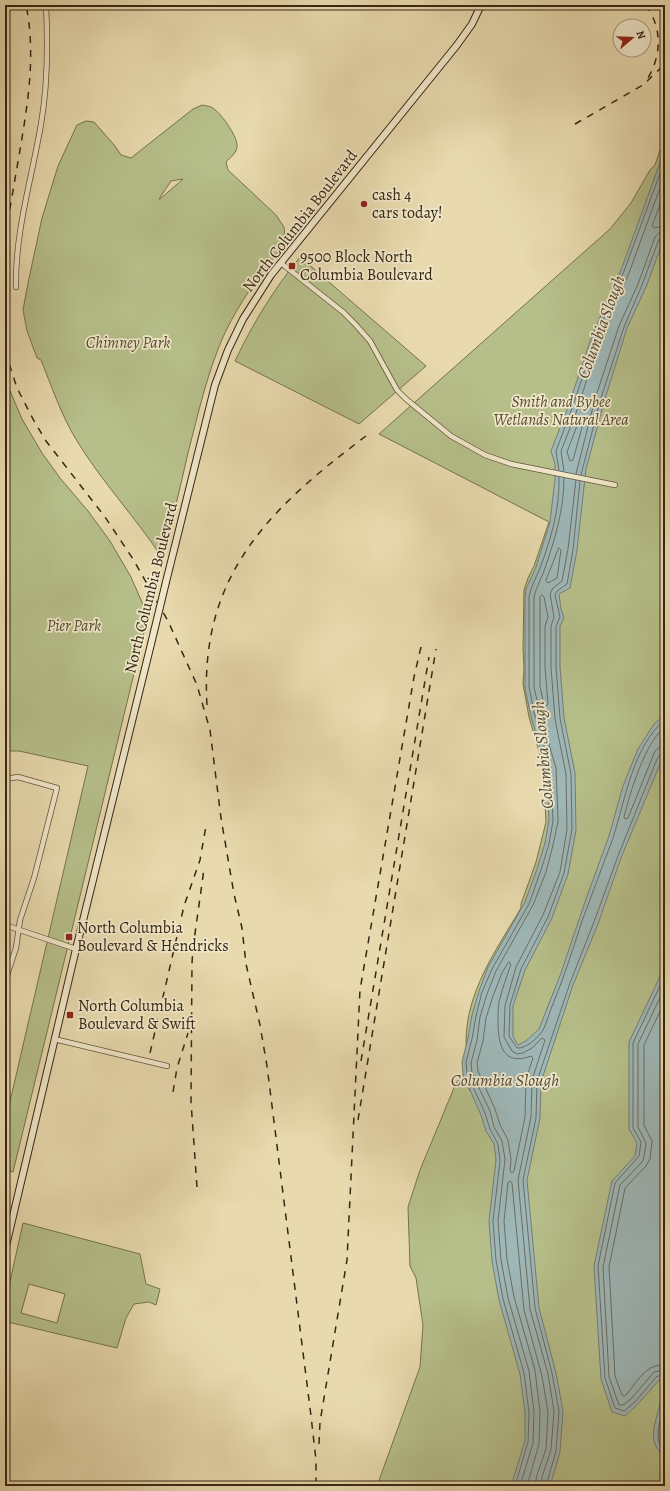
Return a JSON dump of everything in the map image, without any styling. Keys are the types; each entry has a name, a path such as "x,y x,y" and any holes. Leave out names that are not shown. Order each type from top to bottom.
{"main road":[{"name":"North Columbia Boulevard","path":"5,1250 76,949 211,401 220,370 233,339 249,308 265,284 457,45 472,24 482,5"}],"street":[{"path":"16,287 18,238 41,124 45,95 48,59 46,5"},
{"path":"281,263 343,312 355,324 370,341 397,390 406,400 451,436 470,448 498,460 528,468 615,484"},
{"path":"5,779 18,777 57,788 34,878 20,920 16,948 5,981"},
{"path":"5,925 76,949"},
{"path":"54,1040 167,1066"}],"green space":[{"name":"Chimney Park","path":"202,105 211,107 215,109 228,125 237,142 237,149 226,162 228,170 276,215 284,227 285,237 282,240 285,243 243,300 229,324 217,351 199,409 163,559 142,529 97,471 71,431 57,401 41,360 37,358 27,331 23,310 42,218 58,166 77,125 86,121 94,122 121,155 131,158 193,109","holes":["183,179 160,199 171,181"]},
{"name":"Smith and Bybee Wetlands Natural Area","path":"665,135 665,1486 377,1486 420,1367 423,1325 416,1278 410,1266 408,1207 420,1170 456,1083 463,1074 470,1091 466,1042 467,1024 471,1006 484,972 521,908 521,904 536,862 546,822 543,765 529,717 523,684 523,649 524,590 549,522 379,434 610,229 631,203 650,170 655,165"},
{"path":"300,257 426,366 359,424 235,361 264,307 281,281"},
{"name":"Pier Park","path":"5,379 22,419 42,453 110,541 131,577 148,616 13,1172 5,1170 5,1123 88,766 19,751 5,751"},
{"path":"23,1223 140,1254 146,1284 160,1289 156,1305 149,1302 134,1304 126,1318 117,1348 8,1322 5,1304","holes":["29,1284 65,1294 57,1323 21,1313"]}],"water":[{"name":"Columbia Slough","path":"665,149 665,236 646,287 627,328 604,402 586,469 577,550 570,588 559,594 564,618 560,626 560,667 564,718 575,773 576,830 568,874 552,918 525,970 513,1006 513,1036 518,1045 526,1041 539,1029 561,973 609,836 623,786 638,749 654,724 665,715 665,752 621,858 598,924 573,985 541,1082 540,1118 527,1180 539,1308 556,1373 563,1411 560,1452 550,1486 511,1486 525,1441 525,1412 520,1374 499,1300 492,1261 489,1221 496,1160 494,1144 486,1131 481,1115 463,1074 462,1062 472,1015 479,991 488,967 525,902 545,843 549,820 547,769 531,717 525,688 525,597 526,589 536,567 550,522 555,479 555,464 551,451 567,410 593,333 621,270"},
{"path":"665,966 665,1457 657,1448 654,1439 654,1430 662,1389 660,1379 625,1416 612,1412 601,1379 594,1266 612,1181 635,1156 637,1143 629,1129 629,1042"}],"railway":[{"path":"5,237 23,132 30,78 31,60 29,23 26,5"},
{"path":"646,5 655,23 658,41 656,60 648,78"},
{"path":"575,124 643,85 665,64"},
{"path":"5,351 17,388 46,441 105,517 133,559 168,621 197,685 210,730 221,818 234,894 242,928 246,964 260,1025 267,1066 311,1416 316,1460 316,1486"},
{"path":"207,705 208,659 215,618 228,582 248,549 271,518 331,463 366,436"},
{"path":"319,1444 320,1422 347,1260 360,990 414,677 421,647"},
{"path":"358,1120 436,649"},
{"path":"361,1061 429,657"},
{"path":"150,1053 184,906 200,860 206,826"},
{"path":"197,1187 191,1102 192,963 204,869"},
{"path":"173,1092 177,1068 188,1033"}],"place":[{"name":"cash 4 cars today!","path":"364,204"},
{"name":"9500 Block North Columbia Boulevard","path":"292,266"},
{"name":"North Columbia Boulevard & Hendricks","path":"69,937"},
{"name":"North Columbia Boulevard & Swift","path":"70,1015"}]}
